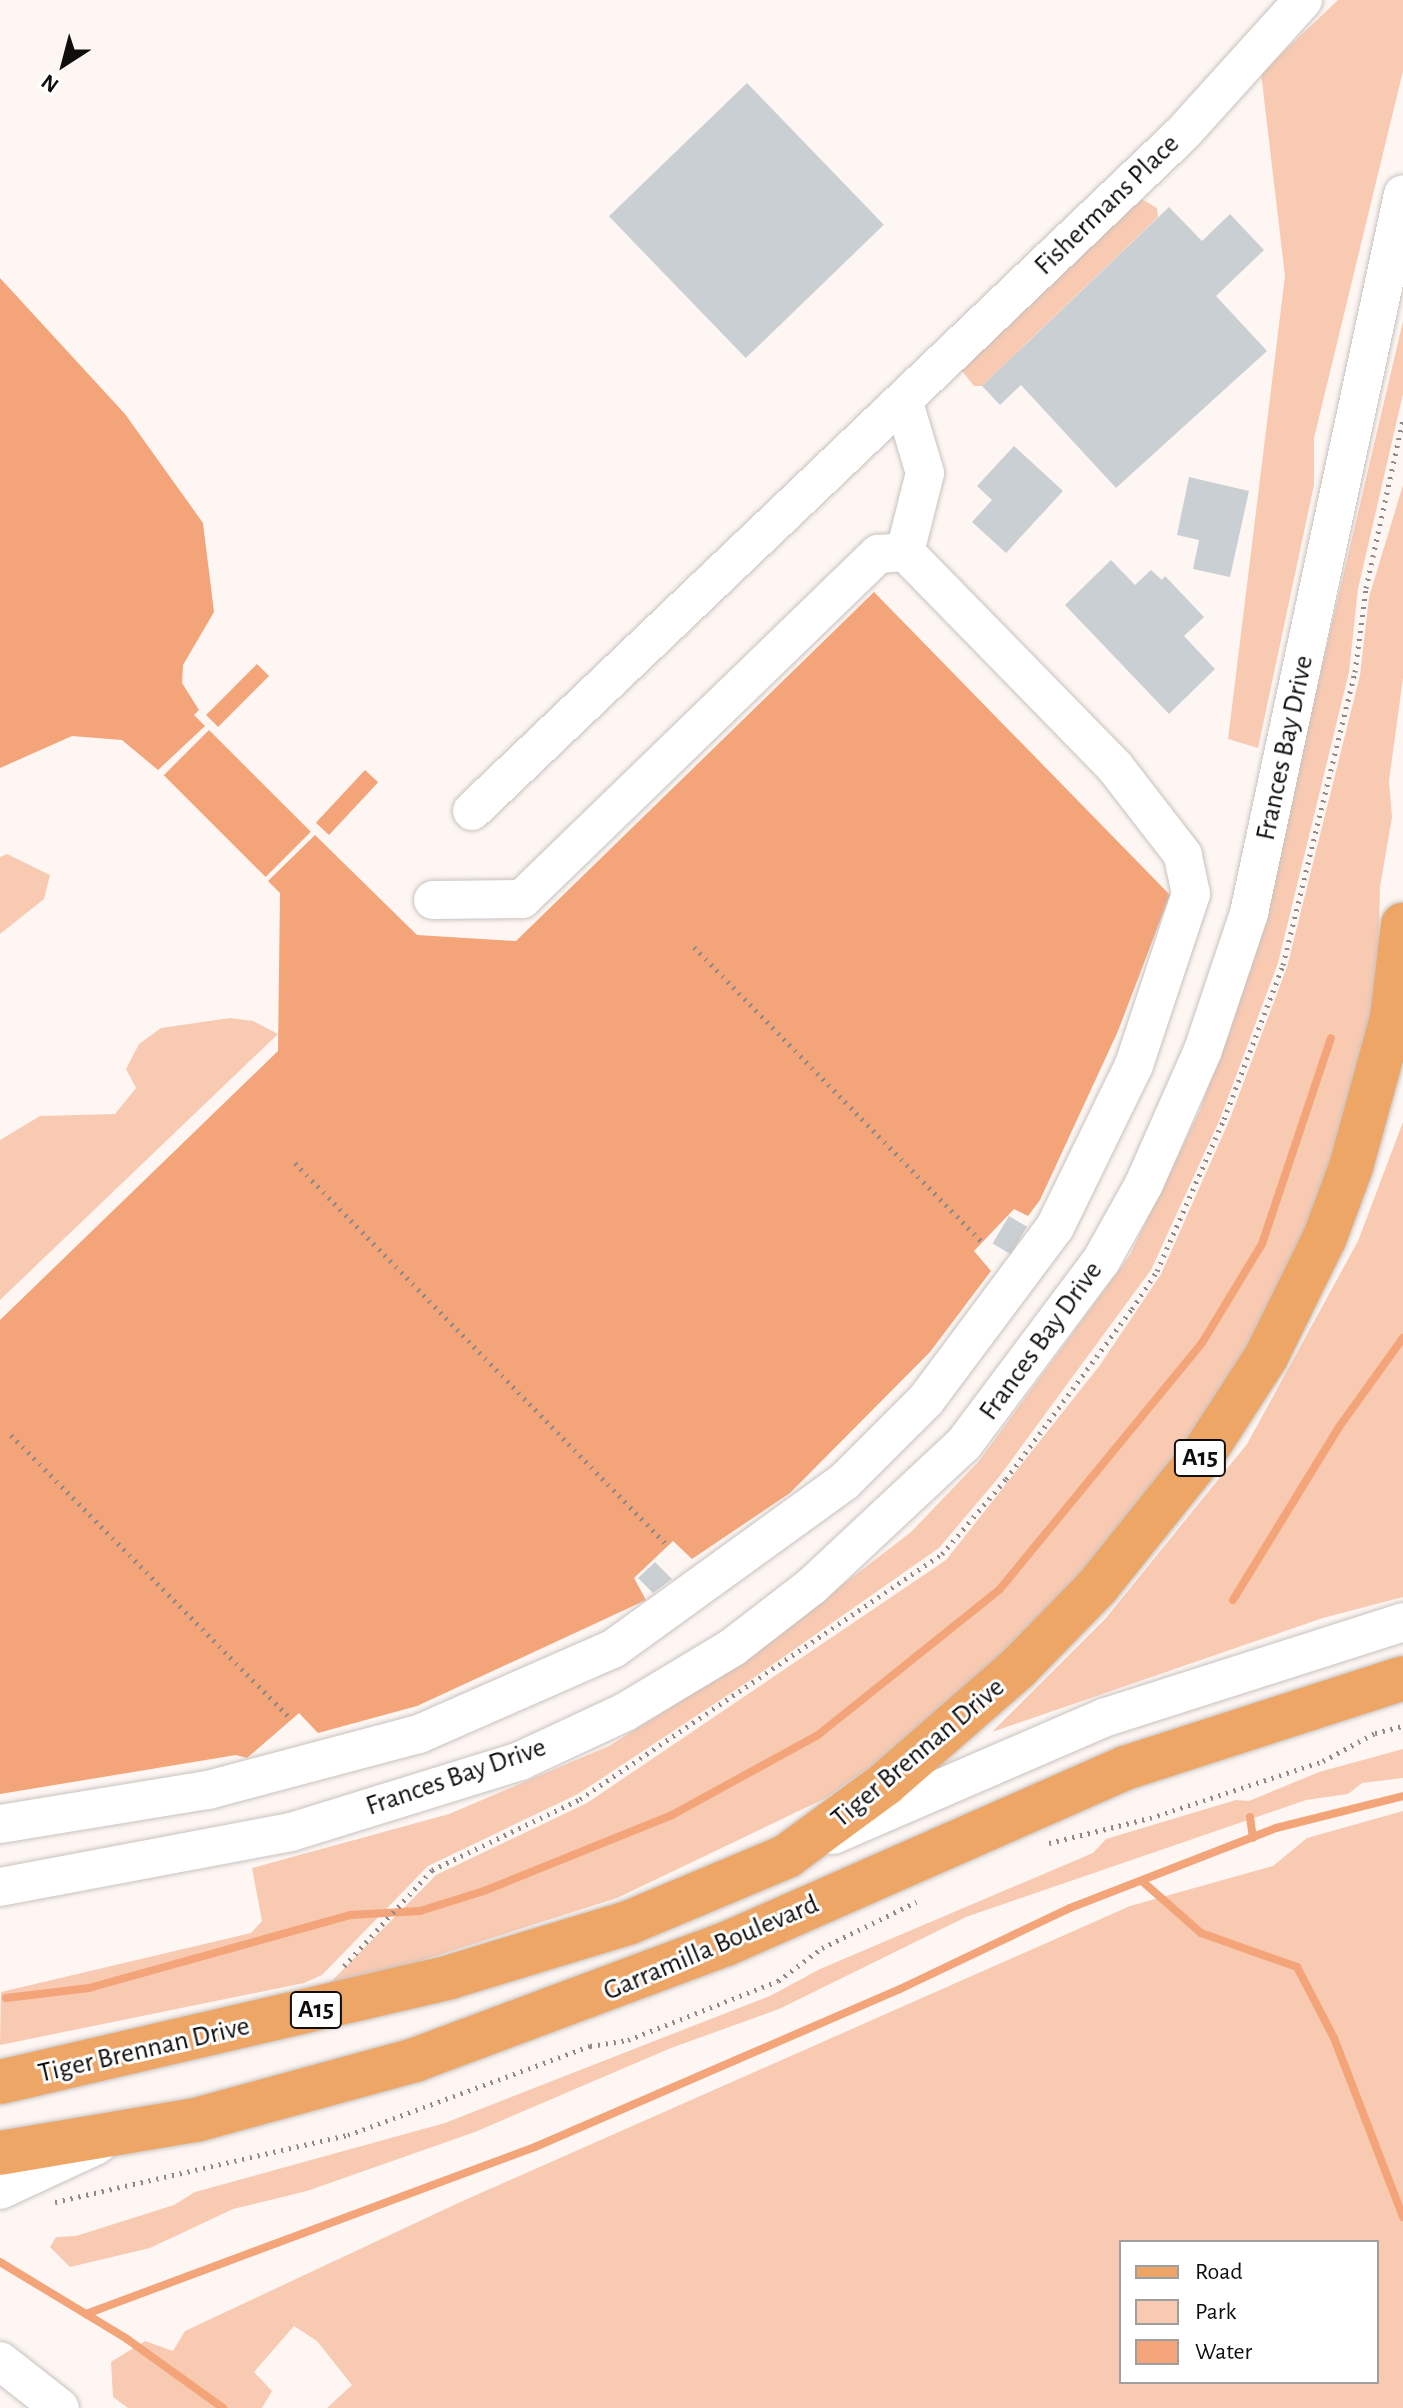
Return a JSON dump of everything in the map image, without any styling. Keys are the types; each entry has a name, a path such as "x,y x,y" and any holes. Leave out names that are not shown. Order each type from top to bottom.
{"main road":[{"name":"Tiger Brennan Drive","path":"0,2082 450,1977 628,1923 787,1856 885,1784 1058,1630 1139,1539 1233,1412 1293,1306 1351,1167 1392,1018 1403,925"},
{"name":"Garramilla Boulevard","path":"0,2153 117,2134 305,2094 502,2030 726,1944 1125,1768 1403,1678"}],"street":[{"name":"Fishermans Place","path":"472,811 904,403 1192,123 1290,5"},
{"name":"Frances Bay Drive","path":"0,1887 291,1832 520,1761 625,1712 733,1647 812,1586 964,1444 1050,1336 1101,1261 1144,1184 1203,1050 1249,913 1403,194"},
{"path":"904,403 925,473 905,552"},
{"path":"0,1824 208,1790 419,1734 613,1649 844,1482 926,1400 1018,1282 1055,1227 1134,1065 1191,894 1183,855 1115,767 905,552 878,554 522,899 433,900"},
{"name":"Garramilla Boulevard","path":"787,1856 1106,1717 1403,1622"},
{"path":"0,2190 117,2134"},
{"path":"0,2361 60,2408"},
{"path":"0,2388 27,2408"}],"path":[{"path":"694,947 982,1242"},
{"path":"295,1163 668,1546"},
{"path":"11,1435 290,1718"}],"green space":[{"path":"1338,0 1403,0 1403,71 1314,438 1314,485 1258,748 1228,739 1285,276 1261,73"},
{"path":"1138,197 1157,208 1158,217 982,386 974,386 961,370 1114,218 1131,209"},
{"path":"1403,321 1403,394 1358,589 1349,672 1278,963 1220,1119 1151,1270 999,1477 939,1548 752,1679 578,1794 428,1866 322,1975 304,1983 0,2045 1,1992 251,1933 262,1921 252,1868 449,1814 609,1746 737,1666 911,1532 979,1461 1130,1255 1200,1110 1254,956"},
{"path":"1403,485 1403,678 1389,781 1392,817 1380,887 1377,1012 1334,1162 1278,1297 1190,1445 1045,1615 921,1730 826,1798 617,1898 320,1993 436,1875 587,1803 946,1560 1100,1365 1161,1274 1229,1121 1287,967 1360,675 1369,597"},
{"path":"7,854 50,875 44,899 0,934 0,857"},
{"path":"230,1018 253,1021 278,1034 0,1300 0,1140 40,1116 115,1114 136,1088 126,1069 139,1044 161,1028"},
{"path":"1403,1122 1403,1597 1323,1618 992,1732 1106,1618 1247,1444 1358,1241"},
{"path":"1403,1749 1403,1778 1362,1783 1348,1794 1306,1800 966,1917 779,2009 671,2048 475,2132 307,2191 233,2209 150,2248 70,2267 50,2247 56,2237 76,2236 174,2205 195,2192 445,2123 772,1995 820,1969 1093,1853 1106,1839 1236,1800 1249,1801 1319,1772"},
{"path":"1403,1811 1403,2408 327,2408 352,2385 317,2341 294,2326 254,2372 272,2391 262,2408 128,2408 113,2397 111,2362 145,2341 173,2351 185,2331 456,2204 1130,1906 1273,1866 1307,1838"}],"water":[{"path":"0,278 125,414 203,523 214,612 183,665 182,683 199,710 194,715 205,726 158,770 122,740 72,736 0,768"},
{"path":"874,592 1170,895 1118,1031 1040,1200 1028,1216 1014,1209 974,1251 991,1271 930,1352 790,1493 692,1559 673,1541 634,1578 646,1600 417,1706 318,1733 299,1713 247,1758 236,1755 0,1794 0,1320 278,1051 280,893 268,881 315,835 417,935 516,941"},
{"path":"257,664 269,676 218,727 206,715"},
{"path":"209,730 311,832 266,877 164,775"},
{"path":"365,770 378,782 329,835 316,823"}],"building":[{"path":"747,83 884,225 746,358 609,216"},
{"path":"1169,207 1202,241 1230,214 1264,250 1216,296 1267,351 1116,488 1021,385 1000,405 982,386"},
{"path":"1014,446 1063,491 1006,553 972,522 992,500 977,486"},
{"path":"1189,477 1249,491 1230,577 1193,569 1199,540 1177,535"},
{"path":"1111,560 1135,585 1151,570 1162,580 1165,576 1204,617 1184,636 1215,669 1169,714 1065,605"},
{"path":"1009,1216 1027,1227 1011,1254 993,1243"},
{"path":"655,1562 672,1579 653,1593 638,1578"}],"waterway":[{"path":"6,1998 89,1988 350,1915 420,1911 484,1891 672,1815 818,1735 1000,1589 1202,1343 1262,1244 1331,1038"},
{"path":"1233,1600 1339,1427 1403,1338"},
{"path":"86,2314 535,2147 900,1989 1070,1908 1276,1828 1403,1796"},
{"path":"1250,1817 1253,1838"},
{"path":"1142,1881 1201,1933 1297,1967 1334,2038 1403,2217"},
{"path":"0,2262 127,2339 223,2408"}]}
